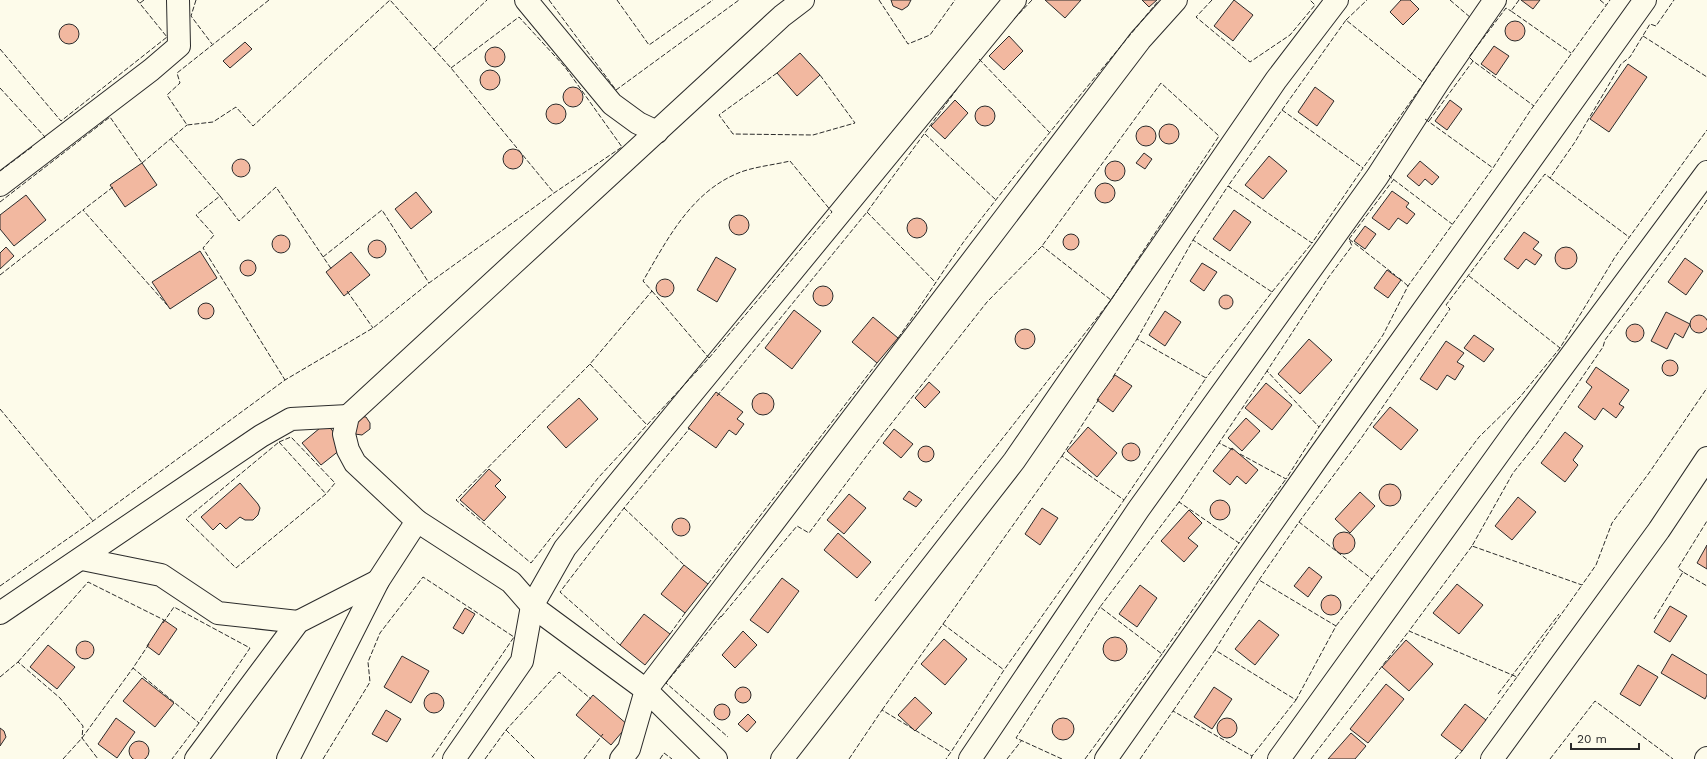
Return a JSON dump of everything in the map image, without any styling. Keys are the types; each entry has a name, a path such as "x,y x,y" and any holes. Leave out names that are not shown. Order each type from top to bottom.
{"street":[{"path":"0,185 151,70 179,46 178,0"},
{"path":"526,0 612,104 638,123 657,132"},
{"path":"716,759 646,690 532,606 511,582 417,521 355,463 348,450 344,434 348,416 782,16 803,0"},
{"path":"454,759 522,661 532,606 565,548 1015,0"},
{"path":"621,759 629,749 646,690 1140,40 1176,0"},
{"path":"782,759 1014,461 1276,80 1337,0"},
{"path":"970,759 1138,510 1377,177 1439,81 1495,0"},
{"path":"1106,759 1319,456 1645,0"},
{"path":"1279,759 1515,431 1707,172"},
{"path":"0,613 82,559 261,436 290,419 348,416"},
{"path":"1492,759 1659,530 1707,458"},
{"path":"288,759 378,582 417,521"},
{"path":"82,559 161,575 218,614 298,622"},
{"path":"196,759 298,622 378,582"}],"building":[{"path":"891,0 911,0 908,6 902,10 893,6"},
{"path":"1045,0 1081,0 1065,18"},
{"path":"1142,0 1157,0 1149,7"},
{"path":"1234,0 1253,15 1233,41 1214,26"},
{"path":"1401,0 1410,0 1419,9 1403,25 1390,12"},
{"path":"1521,0 1540,0 1533,9"},
{"path":"1511,21 1519,21 1525,27 1525,35 1519,41 1511,41 1505,35 1505,27"},
{"path":"69,24 76,27 79,34 76,41 69,44 62,41 59,34 62,27"},
{"path":"1009,36 1023,51 1004,70 989,56"},
{"path":"245,42 252,49 230,68 223,61"},
{"path":"1494,46 1509,56 1496,75 1481,64"},
{"path":"495,47 502,50 505,57 502,64 495,67 488,64 485,57 488,50"},
{"path":"800,53 820,75 797,96 777,73"},
{"path":"1628,64 1647,77 1609,132 1590,119"},
{"path":"490,70 497,73 500,80 497,87 490,90 483,87 480,80 483,73"},
{"path":"569,87 577,87 583,93 583,101 577,107 569,107 563,101 563,93"},
{"path":"1315,87 1334,101 1317,126 1298,112"},
{"path":"955,100 968,113 945,139 931,126"},
{"path":"1450,100 1462,109 1447,130 1435,121"},
{"path":"556,104 563,107 566,114 563,121 556,124 549,121 546,114 549,107"},
{"path":"985,106 992,109 995,116 992,123 985,126 978,123 975,116 978,109"},
{"path":"1169,124 1176,127 1179,134 1176,141 1169,144 1162,141 1159,134 1162,127"},
{"path":"1146,126 1153,129 1156,136 1153,143 1146,146 1139,143 1136,136 1139,129"},
{"path":"513,149 520,152 523,159 520,166 513,169 506,166 503,159 506,152"},
{"path":"1144,153 1152,159 1145,169 1136,163"},
{"path":"1269,156 1287,171 1263,199 1245,185"},
{"path":"237,159 245,159 250,164 248,175 245,177 237,177 232,172 232,164"},
{"path":"1115,161 1122,164 1125,171 1122,178 1115,181 1108,178 1105,171 1108,164"},
{"path":"1420,161 1439,177 1432,185 1425,179 1419,186 1407,176"},
{"path":"142,163 157,185 125,207 110,185"},
{"path":"1105,183 1112,186 1115,193 1112,200 1105,203 1098,200 1095,193 1098,186"},
{"path":"1392,191 1409,203 1406,207 1415,214 1407,224 1398,218 1389,230 1372,218"},
{"path":"416,192 432,212 411,229 395,209"},
{"path":"26,195 46,220 14,246 0,229 0,215"},
{"path":"1234,210 1251,222 1230,251 1213,239"},
{"path":"739,215 746,218 749,225 746,232 739,235 732,232 729,225 732,218"},
{"path":"917,218 924,221 927,228 924,235 917,238 910,235 907,228 910,221"},
{"path":"1365,226 1376,234 1365,249 1354,241"},
{"path":"1524,232 1539,242 1533,249 1542,255 1535,265 1526,259 1518,269 1504,259"},
{"path":"1068,234 1074,234 1079,239 1077,248 1074,250 1068,250 1063,245 1063,239"},
{"path":"277,235 285,235 290,240 288,251 285,253 277,253 272,248 272,240"},
{"path":"377,240 383,243 386,249 383,255 377,258 371,255 368,249 371,243"},
{"path":"6,247 14,256 0,269 0,253"},
{"path":"1562,247 1570,247 1577,254 1577,262 1570,269 1562,269 1555,262 1555,254"},
{"path":"200,251 217,278 170,309 152,282"},
{"path":"351,252 370,275 344,296 326,272"},
{"path":"716,257 736,269 717,302 697,290"},
{"path":"1685,258 1703,271 1686,295 1668,282"},
{"path":"248,260 255,265 256,268 251,275 248,276 241,271 240,268 245,261"},
{"path":"1202,263 1217,272 1204,291 1190,281"},
{"path":"1387,270 1401,280 1388,298 1374,288"},
{"path":"665,279 671,282 674,288 671,294 665,297 659,294 656,288 659,282"},
{"path":"823,286 830,289 833,296 830,303 823,306 816,303 813,296 816,289"},
{"path":"1226,295 1231,297 1233,302 1231,307 1226,309 1221,307 1219,302 1221,297"},
{"path":"206,303 212,305 214,311 212,317 206,319 200,317 198,311 200,305"},
{"path":"794,310 821,331 792,369 765,348"},
{"path":"1165,311 1181,322 1165,346 1149,335"},
{"path":"1666,312 1690,324 1683,338 1675,333 1667,349 1651,341"},
{"path":"1699,315 1705,318 1708,324 1705,330 1699,333 1693,330 1690,324 1693,318"},
{"path":"873,317 898,338 877,363 852,342"},
{"path":"1635,324 1641,327 1644,333 1641,339 1635,342 1629,339 1626,333 1629,327"},
{"path":"1025,329 1032,332 1035,339 1032,346 1025,349 1018,346 1015,339 1018,332"},
{"path":"1474,335 1494,349 1484,362 1464,348"},
{"path":"1309,339 1332,360 1300,394 1278,374"},
{"path":"1446,341 1464,353 1457,362 1464,366 1455,380 1447,375 1437,390 1420,379"},
{"path":"1670,360 1676,362 1678,368 1676,374 1670,376 1664,374 1662,368 1664,362"},
{"path":"1596,367 1629,390 1619,404 1624,407 1616,418 1603,408 1595,420 1578,407 1592,387 1586,382"},
{"path":"1115,375 1132,386 1113,412 1097,400"},
{"path":"929,382 940,392 925,408 915,398"},
{"path":"1266,383 1292,405 1272,430 1245,408"},
{"path":"716,392 743,412 737,419 744,424 736,435 729,430 716,448 688,428"},
{"path":"763,393 771,396 774,404 771,412 763,415 755,412 752,404 755,396"},
{"path":"579,398 598,419 566,448 547,427"},
{"path":"1390,407 1418,430 1401,450 1373,427"},
{"path":"357,416 366,417 370,423 370,429 362,435 355,434"},
{"path":"1246,418 1260,431 1242,451 1228,438"},
{"path":"326,423 345,446 321,465 302,443"},
{"path":"1088,427 1117,453 1097,477 1067,451"},
{"path":"894,429 913,444 901,458 883,443"},
{"path":"1565,432 1583,446 1573,460 1578,465 1565,482 1541,463"},
{"path":"1131,443 1137,446 1140,452 1137,458 1131,461 1125,458 1122,452 1125,446"},
{"path":"926,446 932,448 934,454 932,460 926,462 920,460 918,454 920,448"},
{"path":"1232,448 1258,470 1246,484 1237,476 1230,485 1213,471"},
{"path":"489,469 501,480 495,486 506,497 484,521 460,500"},
{"path":"240,483 258,504 260,508 258,515 253,520 245,520 240,517 226,529 220,523 213,530 201,517"},
{"path":"1390,484 1398,487 1401,495 1398,503 1390,506 1382,503 1379,495 1382,487"},
{"path":"909,491 922,500 916,507 903,499"},
{"path":"1360,492 1375,506 1350,533 1335,519"},
{"path":"849,494 866,508 844,534 827,520"},
{"path":"1518,497 1536,512 1512,540 1495,526"},
{"path":"1220,500 1227,503 1230,510 1227,517 1220,520 1213,517 1210,510 1213,503"},
{"path":"1042,508 1058,518 1040,545 1025,534"},
{"path":"1189,510 1202,523 1188,538 1198,546 1184,562 1161,541"},
{"path":"681,518 687,521 690,527 687,533 681,536 675,533 672,527 675,521"},
{"path":"1344,532 1352,535 1355,543 1352,551 1344,554 1336,551 1333,543 1336,535"},
{"path":"838,533 871,562 857,578 824,550"},
{"path":"1707,545 1707,569 1697,563"},
{"path":"684,565 708,584 685,613 661,594"},
{"path":"1309,567 1322,577 1308,597 1294,586"},
{"path":"782,578 799,591 768,633 750,620"},
{"path":"1457,584 1483,605 1459,634 1433,613"},
{"path":"1140,585 1157,598 1137,627 1119,614"},
{"path":"1327,595 1335,595 1341,601 1341,609 1335,615 1327,615 1321,609 1321,601"},
{"path":"1670,606 1687,616 1670,642 1654,632"},
{"path":"465,608 475,614 463,634 453,628"},
{"path":"644,614 670,634 645,665 620,645"},
{"path":"164,620 177,629 159,655 147,646"},
{"path":"1259,620 1279,635 1255,665 1235,649"},
{"path":"743,631 757,645 735,668 722,655"},
{"path":"1115,637 1123,641 1127,649 1123,657 1115,661 1107,657 1103,649 1107,641"},
{"path":"944,639 967,659 945,685 921,664"},
{"path":"1406,640 1433,664 1409,691 1382,667"},
{"path":"81,641 89,641 94,646 92,657 89,659 81,659 76,654 76,646"},
{"path":"48,645 75,667 57,689 30,667"},
{"path":"1672,654 1707,675 1707,695 1705,699 1661,673"},
{"path":"402,656 429,671 411,703 384,687"},
{"path":"1638,665 1658,677 1640,706 1620,694"},
{"path":"142,678 174,703 155,727 123,701"},
{"path":"1386,684 1404,699 1368,743 1350,729"},
{"path":"740,687 746,687 751,692 749,701 746,703 740,703 735,698 735,692"},
{"path":"1214,687 1232,699 1212,729 1194,717"},
{"path":"434,693 441,696 444,703 441,710 434,713 427,710 424,703 427,696"},
{"path":"593,695 628,725 611,745 576,715"},
{"path":"915,697 932,713 915,731 898,715"},
{"path":"722,704 728,706 730,712 728,718 722,720 716,718 714,712 716,706"},
{"path":"1465,704 1486,720 1462,751 1441,735"},
{"path":"386,710 401,719 387,742 372,734"},
{"path":"748,714 756,722 747,732 738,724"},
{"path":"116,718 135,732 117,758 98,744"},
{"path":"1063,718 1071,721 1074,729 1071,737 1063,740 1055,737 1052,729 1055,721"},
{"path":"1227,718 1234,721 1237,728 1234,735 1227,738 1220,735 1217,728 1220,721"},
{"path":"0,728 4,731 6,737 0,746"},
{"path":"1351,733 1366,746 1355,759 1328,759"},
{"path":"139,741 146,744 149,751 146,758 139,761 132,758 129,751 132,744"}],"fence":[{"path":"0,49 61,121 167,37 137,0"},
{"path":"140,3 144,0"},
{"path":"196,0 191,16 212,44"},
{"path":"269,0 177,73 180,83 167,95 187,125 213,122 236,107 253,126 390,0 451,68 554,193"},
{"path":"434,49 487,0"},
{"path":"549,0 616,90 739,0"},
{"path":"617,0 649,45 713,0"},
{"path":"879,0 908,44 930,35 955,0"},
{"path":"1014,19 1032,0"},
{"path":"898,338 956,252 988,209 1060,119 1159,0"},
{"path":"1212,0 1196,17 1250,62 1290,35 1315,5 1310,0"},
{"path":"1346,20 1367,0"},
{"path":"1450,0 1471,18"},
{"path":"1519,0 1511,11 1571,53"},
{"path":"1600,0 1606,5"},
{"path":"1394,179 1349,239 1352,246 1328,278 1267,371 1319,427 1383,335 1408,286 1493,168 1530,111 1610,0"},
{"path":"1299,522 1362,437 1450,309 1446,305 1545,174 1550,178 1575,142 1621,64 1630,57 1650,24 1656,26 1674,0"},
{"path":"1473,61 1469,57 1506,8 1511,11"},
{"path":"0,586 93,521 285,380 373,328 429,283 554,193 622,147 565,67 519,17 451,68"},
{"path":"1282,110 1346,20 1424,83 1363,168"},
{"path":"1643,36 1707,77"},
{"path":"979,59 1049,132"},
{"path":"1424,83 1440,60"},
{"path":"1429,121 1473,61 1534,106"},
{"path":"777,73 719,115 733,134 813,135 855,123 820,75"},
{"path":"721,617 797,526 809,533 880,438 987,302 1042,246 1161,83 1219,136 1111,300 1042,246"},
{"path":"0,88 45,137 43,139"},
{"path":"717,396 867,212 957,89"},
{"path":"1282,110 1363,168 1312,243 1228,186 1282,110"},
{"path":"0,202 110,117 142,163 141,164"},
{"path":"1425,119 1493,168"},
{"path":"142,163 187,125"},
{"path":"1372,579 1479,437 1520,397 1560,348 1615,257 1707,130"},
{"path":"925,134 996,200"},
{"path":"171,139 220,196 196,215 214,235 203,248 285,380"},
{"path":"0,171 32,147"},
{"path":"790,161 832,212 709,358 598,478 531,563 456,500 590,364 652,291 643,281 671,234 681,220 705,193 736,174 755,168 790,161"},
{"path":"1390,175 1389,176 1452,224"},
{"path":"1550,178 1629,237"},
{"path":"1193,240 1228,186 1230,187"},
{"path":"113,187 83,210 167,305"},
{"path":"220,196 239,221 276,187 332,270"},
{"path":"1707,200 1675,246 1605,340 1603,347 1537,443 1513,473 1472,546 1582,585 1596,565 1612,523 1649,473 1707,388"},
{"path":"0,275 83,210"},
{"path":"323,257 382,210 429,283"},
{"path":"867,212 936,283"},
{"path":"1349,239 1395,275"},
{"path":"1137,339 1193,240 1272,292 1206,378"},
{"path":"1272,292 1312,243 1311,242"},
{"path":"1469,276 1560,348"},
{"path":"1399,278 1408,286"},
{"path":"347,291 373,328"},
{"path":"652,291 709,358"},
{"path":"875,601 1111,300"},
{"path":"1113,377 1137,339 1206,378 1124,500"},
{"path":"708,584 877,363"},
{"path":"590,364 647,425"},
{"path":"1233,450 1219,443 1267,371"},
{"path":"1062,456 1099,399"},
{"path":"0,409 93,521"},
{"path":"1240,454 1286,479 1319,427"},
{"path":"620,645 560,592 624,508 690,428"},
{"path":"279,442 291,437 335,483 326,494"},
{"path":"279,442 326,494 236,568 186,519 279,442"},
{"path":"1219,443 1179,502 1239,543 1286,479"},
{"path":"943,624 1062,456 1124,500 1004,670"},
{"path":"1179,502 1100,607 1162,654 1239,543"},
{"path":"624,508 684,565"},
{"path":"1683,572 1678,568 1707,521"},
{"path":"1259,580 1299,522 1372,579 1336,626"},
{"path":"1472,546 1409,631 1517,677 1582,585"},
{"path":"1654,619 1683,572 1707,586"},
{"path":"323,759 370,682 368,662 380,633 423,577 514,637 431,759"},
{"path":"1215,650 1259,580 1336,626 1296,700"},
{"path":"18,662 88,582 164,620"},
{"path":"163,623 174,607 250,648 199,723 172,759"},
{"path":"1062,759 1016,738 1100,607"},
{"path":"670,634 685,613"},
{"path":"1498,694 1559,614"},
{"path":"721,616 666,683 728,737"},
{"path":"882,710 943,624 1004,670 951,752"},
{"path":"1311,759 1409,631"},
{"path":"149,644 133,668 199,723"},
{"path":"1173,711 1215,650 1296,700 1252,756"},
{"path":"1085,759 1162,654"},
{"path":"0,677 18,662 60,698 83,726 82,738 98,759"},
{"path":"63,759 82,738 133,668"},
{"path":"485,759 506,730 559,672 591,699"},
{"path":"1485,721 1517,677"},
{"path":"1550,759 1595,701 1673,759"},
{"path":"849,759 882,710 951,752 946,759"},
{"path":"1140,759 1173,711 1252,756 1251,759"},
{"path":"506,730 535,759"},
{"path":"584,759 603,734"},
{"path":"1007,759 1022,740"},
{"path":"1455,759 1463,750"},
{"path":"660,759 664,753 672,759"}]}
